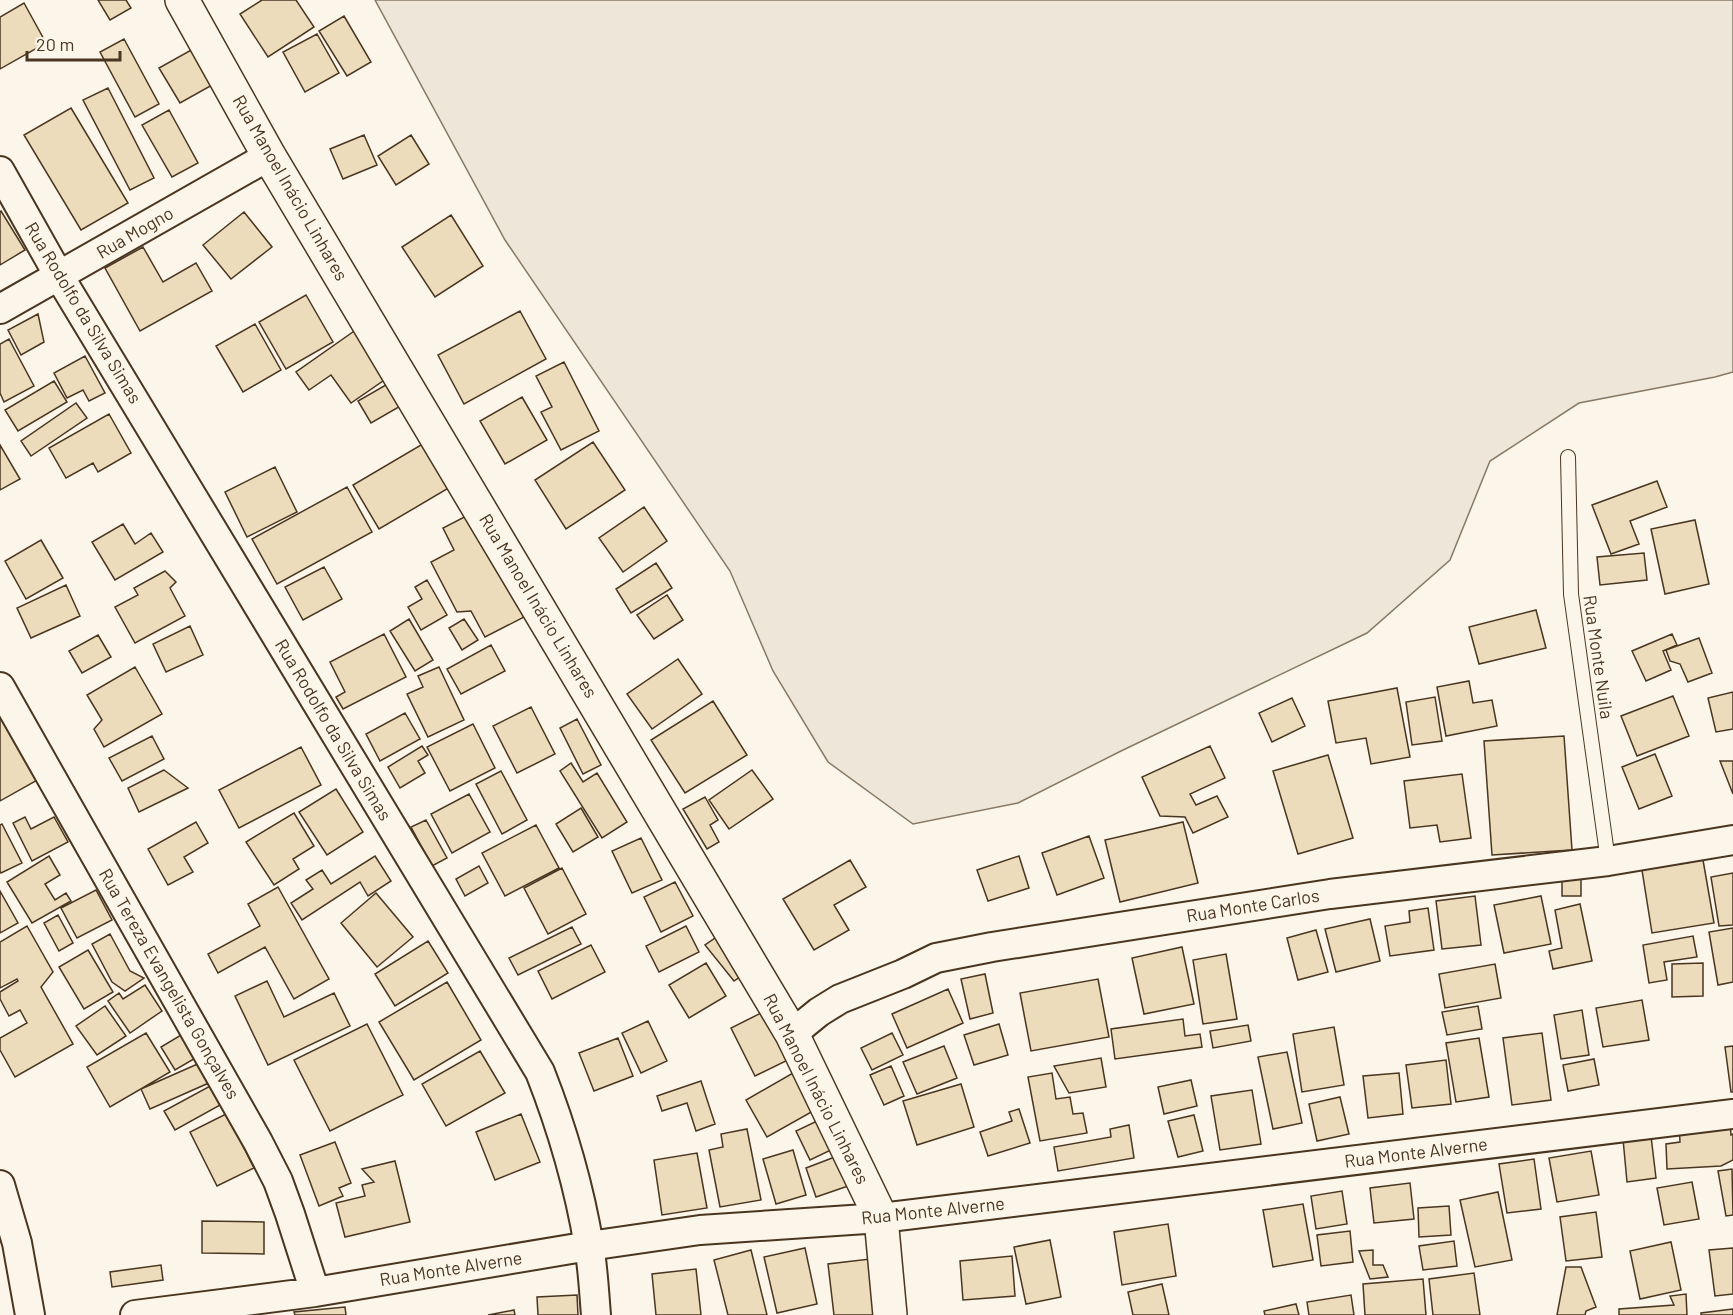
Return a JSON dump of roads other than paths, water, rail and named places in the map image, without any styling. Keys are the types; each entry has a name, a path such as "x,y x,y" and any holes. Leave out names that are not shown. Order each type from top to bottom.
{"main road":[{"name":"Rua Manoel Inácio Linhares","path":"182,0 269,156 792,1034 881,1218"},
{"path":"881,1218 890,1315"}],"street":[{"name":"Rua Mogno","path":"0,309 269,156"},
{"name":"Rua Rodolfo da Silva Simas","path":"0,171 59,276 540,1072 569,1153 589,1246 596,1315"},
{"name":"Rua Tereza Evangelista Gonçalves","path":"0,687 258,1142 278,1181 315,1292"},
{"name":"Rua Monte Carlos","path":"792,1034 819,1012 840,999 936,958 1330,894 1608,861 1733,840"},
{"name":"Rua Monte Alverne","path":"135,1315 315,1292 589,1246 700,1230 881,1218 1733,1114"},
{"path":"0,1185 17,1244 30,1315"}],"lane":[{"name":"Rua Monte Nuila","path":"1568,457 1571,594 1608,861"}]}
